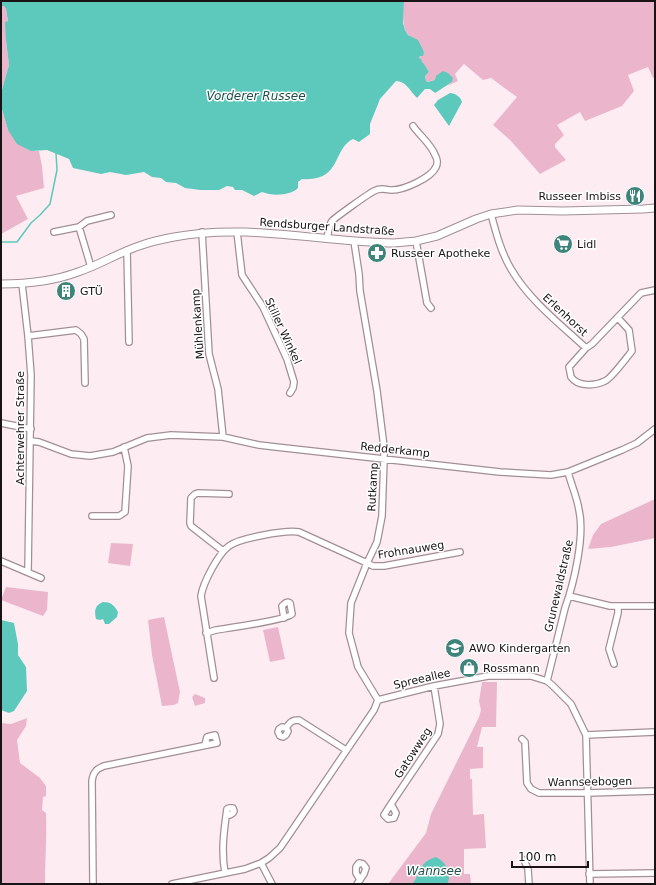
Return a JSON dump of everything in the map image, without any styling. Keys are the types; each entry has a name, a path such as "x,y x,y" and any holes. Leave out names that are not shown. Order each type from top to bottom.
{"street":[{"path":"327,239 332,221 374,191 382,188 392,190 409,187 431,173 436,168 436,155 427,142 420,136 414,126"},
{"name":"Rendsburger Landstraße","path":"1,284 22,284 78,272 150,243 202,232 237,232 394,243 416,241 437,236 491,214 518,210 563,211 655,209"},
{"name":"Erlenhorst","path":"491,214 502,251 511,269 528,294 586,348 592,344 641,293 655,290"},
{"path":"54,232 79,227 87,221 111,215"},
{"path":"79,227 91,267"},
{"name":"Mühlenkamp","path":"202,232 208,354 218,389 223,437"},
{"name":"Stiller Winkel","path":"237,232 242,275 263,307 287,359 294,382 290,393"},
{"name":"Rutkamp","path":"354,241 360,291 377,391 384,447 384,459 380,522 377,542 351,603 349,633 358,667 378,700"},
{"path":"416,241 427,303 431,308"},
{"path":"127,251 129,342"},
{"name":"Achterwehrer Straße","path":"22,284 31,375 28,572"},
{"path":"586,348 569,367 569,373 572,379 578,384 585,385 606,381 632,351 629,330 618,318"},
{"path":"28,336 76,330 81,334 84,339 85,383"},
{"path":"1,423 31,429"},
{"name":"Redderkamp","path":"31,441 39,442 64,452 80,456 99,455 112,452 147,438 171,435 223,437 259,445 551,475 568,472 637,443 655,429"},
{"path":"92,516 119,516 125,512 128,466 124,447"},
{"name":"Grunewaldstraße","path":"547,681 569,596 579,550 581,529 580,511 568,472"},
{"path":"214,678 201,602 202,590 223,551 191,526 191,498 198,493 228,494"},
{"name":"Frohnauweg","path":"223,551 230,545 239,541 294,531 312,537 373,566 384,566 460,552"},
{"path":"1,561 41,578"},
{"path":"569,596 618,606 655,606"},
{"path":"614,664 609,649 618,613 618,606"},
{"path":"206,633 284,618"},
{"name":"Spreeallee","path":"378,700 434,686 488,676 530,676 547,681 559,691 571,704 586,735 590,884"},
{"name":"Gatowweg","path":"391,804 438,734 440,724 434,686"},
{"path":"172,884 261,864 280,848 374,710 378,700"},
{"path":"286,728 293,720 299,720 346,750"},
{"path":"586,735 655,732"},
{"name":"Wannseebogen","path":"522,739 525,742 527,780 532,789 539,793 655,791"},
{"path":"92,884 92,781 94,772 98,768 104,766 194,749 205,745"},
{"path":"225,873 222,849 225,822 228,814"},
{"path":"524,860 528,869 529,884"},
{"path":"261,864 272,884"},
{"path":"590,874 655,873"}],"shaded area":[{"path":"404,1 655,1 655,78 653,78 648,67 628,75 634,91 622,106 585,121 580,112 557,125 564,135 555,144 555,147 566,160 540,174 511,141 493,125 517,97 491,78 483,80 464,64 455,74 458,81 447,86 452,82 435,80 428,82 426,81 425,76 429,72 419,58 424,52 405,30 403,13"},
{"path":"1,6 4,6 6,9 8,21 6,23 6,42 9,65 1,93"},
{"path":"1,106 8,130 31,151 39,151 44,188 16,196 28,219 1,234"},
{"path":"655,499 655,538 611,547 588,549 593,535 601,524"},
{"path":"111,543 133,544 130,566 108,563"},
{"path":"6,587 48,592 47,610 43,616 1,600"},
{"path":"164,617 180,692 178,703 174,705 162,706 152,655 148,620"},
{"path":"278,627 285,659 270,662 263,630"},
{"path":"482,682 497,682 496,727 482,727 477,747 483,747 483,768 470,769 470,779 472,779 473,815 484,814 486,848 464,849 464,874 470,874 471,884 388,884 426,833 431,814 479,717 481,710 479,701"},
{"path":"195,694 205,698 205,703 195,706 192,697"},
{"path":"27,718 26,726 17,740 20,763 40,778 46,786 46,796 43,797 42,810 46,813 45,884 1,884 1,723 11,724"}],"water":[{"name":"Vorderer Russee","path":"1,1 404,1 403,23 408,35 418,40 424,52 423,56 420,56 419,58 429,72 425,76 426,81 428,82 435,80 436,76 443,71 448,73 453,78 452,82 435,93 430,89 425,89 417,98 403,83 396,81 380,99 370,124 370,134 359,142 353,139 346,144 330,170 324,175 315,179 302,179 298,182 298,188 290,193 276,195 262,192 254,196 242,190 235,190 233,187 227,186 219,190 185,188 176,183 166,182 161,178 152,177 144,172 126,175 110,172 101,174 73,168 69,159 47,150 31,151 17,144 8,130 1,106 1,93 9,65 5,22 8,21 6,9 4,6 1,6"},
{"path":"450,93 458,96 462,102 449,126 434,105 438,100"},
{"path":"103,602 112,604 118,612 117,617 109,624 105,624 103,619 96,619 96,609 98,605"},
{"path":"1,620 14,623 18,644 18,655 26,667 27,691 14,711 9,713 1,710"},
{"name":"Wannsee","path":"436,857 443,862 448,869 449,880 447,884 412,884 423,865 430,859"}],"waterway":[{"path":"1,242 17,242 31,223 50,204 57,170 56,153"}],"place":[{"name":"Russeer Imbiss","path":"635,196"},
{"name":"Lidl","path":"563,244"},
{"name":"Russeer Apotheke","path":"377,253"},
{"name":"GTÜ","path":"66,291"},
{"name":"AWO Kindergarten","path":"455,648"},
{"name":"Rossmann","path":"469,668"}]}
